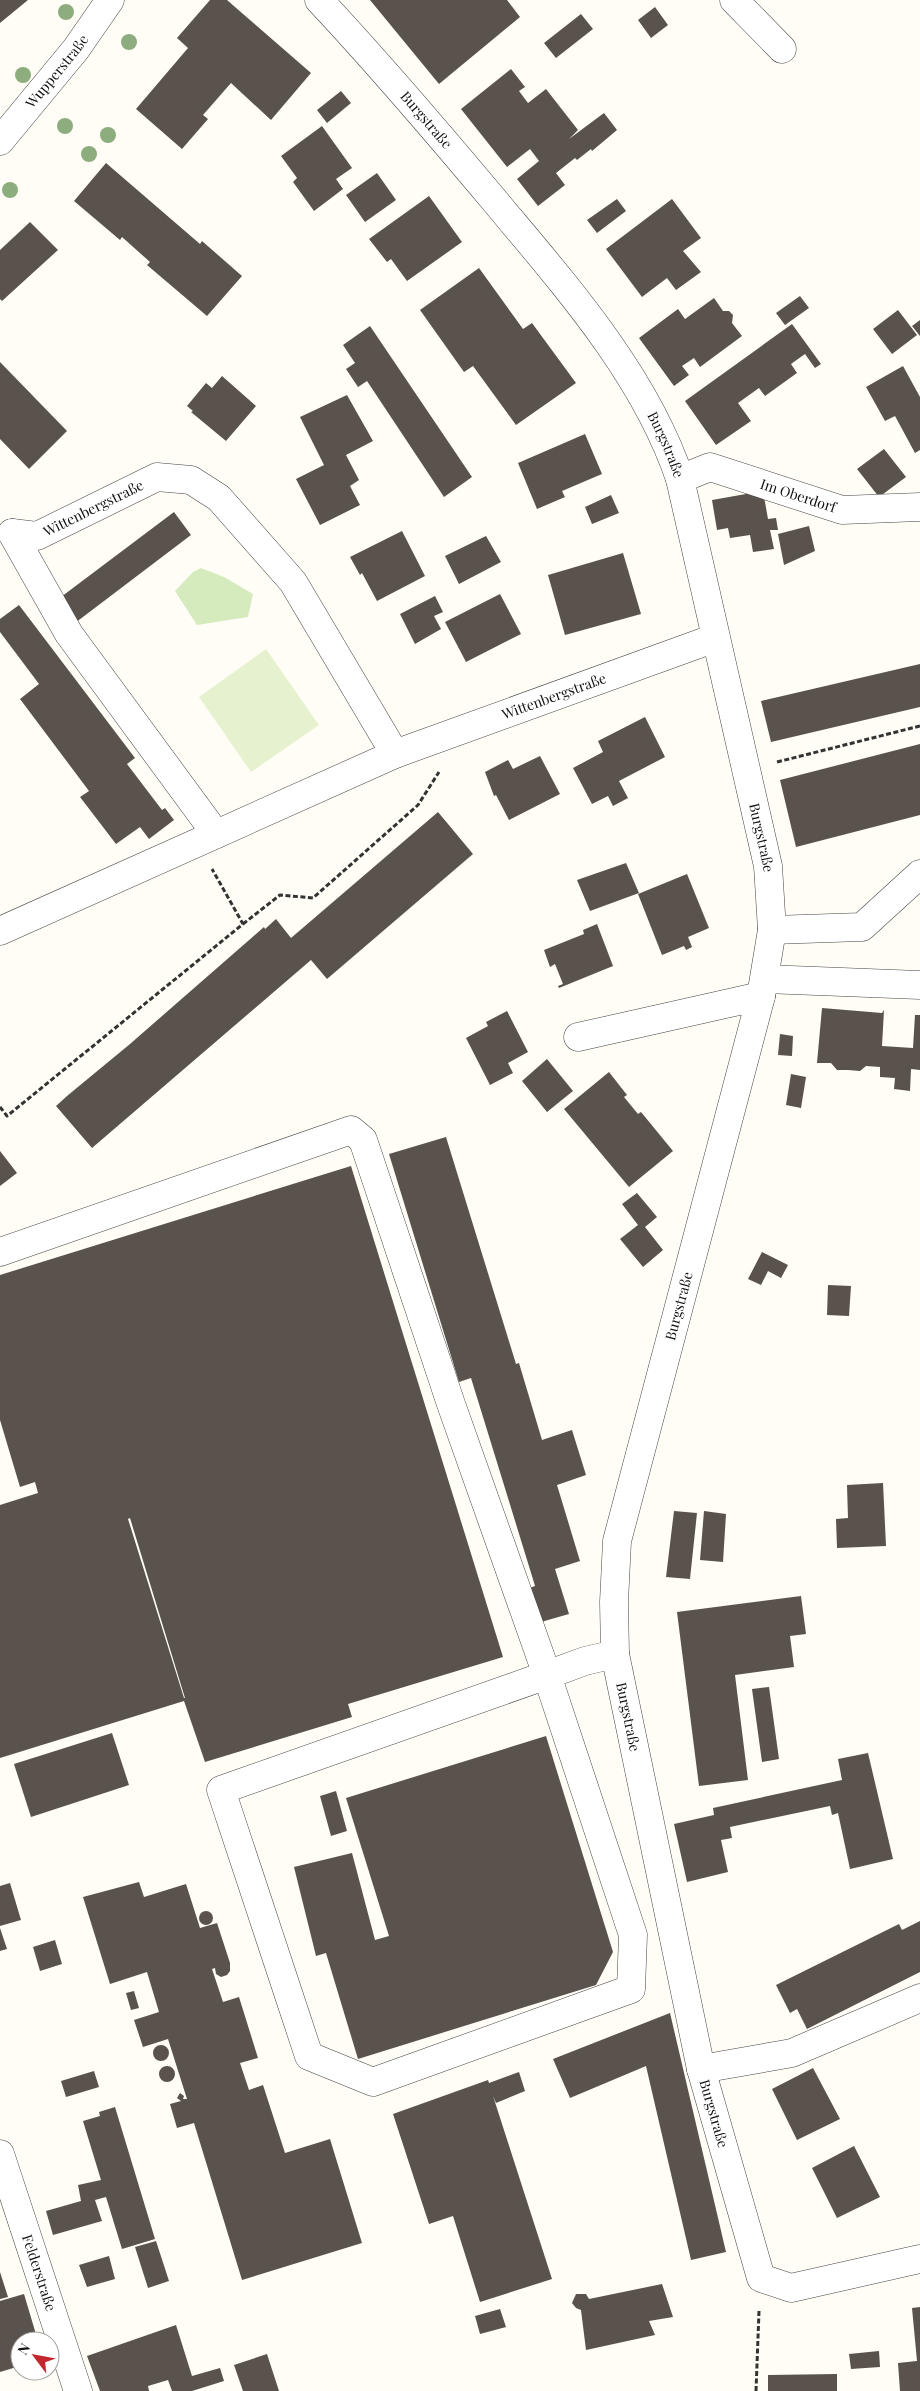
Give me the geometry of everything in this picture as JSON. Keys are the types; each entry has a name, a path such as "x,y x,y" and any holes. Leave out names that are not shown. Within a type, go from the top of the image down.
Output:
{"street":[{"name":"Wupperstraße","path":"0,141 76,49 110,0"},
{"name":"Burgstraße","path":"319,0 405,94 558,278 628,371 660,426 680,479 768,866 772,930 763,988 617,1541 614,1602 616,1654 701,2069 761,2278"},
{"path":"734,0 782,49"},
{"name":"Im Oberdorf","path":"680,479 710,467 842,510 920,507"},
{"name":"Wittenbergstraße","path":"207,838 69,634 12,533 37,536 156,477 191,480 219,498 293,582 395,754"},
{"name":"Wittenbergstraße","path":"0,931 395,754 715,638"},
{"path":"772,930 862,927 920,874"},
{"path":"578,1036 763,988 920,985"},
{"path":"0,1252 351,1130 363,1140 451,1404 547,1675 633,1936 631,1989 373,2082 310,2056 221,1790 547,1675 616,1654"},
{"path":"701,2069 792,2053 920,1998"},
{"name":"Felderstraße","path":"0,2154 78,2391"},
{"path":"761,2278 791,2288 920,2259"}],"path":[{"path":"747,769 920,726"},
{"path":"0,1107 7,1116 280,895 313,898 418,805 466,729"},
{"path":"207,838 242,924"},
{"path":"756,2391 761,2278"}],"green space":[{"path":"201,568 224,577 253,594 248,617 197,625 175,591 193,572"},
{"path":"266,649 319,725 251,772 199,697"}],"building":[{"path":"0,0 28,0 0,23"},
{"path":"210,0 227,0 311,73 271,120 231,83 203,115 208,119 182,149 136,109 188,48 177,38"},
{"path":"370,0 507,0 520,17 439,84"},
{"path":"655,7 668,25 651,38 638,20"},
{"path":"581,14 593,29 556,58 544,43"},
{"path":"511,69 525,87 519,91 528,103 546,89 578,130 569,139 604,113 617,130 592,151 591,149 577,160 575,158 556,173 565,185 538,206 517,179 539,161 530,149 507,167 461,109"},
{"path":"341,91 351,103 327,123 317,110"},
{"path":"322,126 352,168 336,179 343,189 314,211 293,182 297,178 281,156"},
{"path":"106,163 200,244 202,241 242,276 207,316 147,265 150,262 122,237 120,240 74,201"},
{"path":"377,173 396,200 365,222 346,195"},
{"path":"429,196 462,242 407,281 391,259 387,262 369,239"},
{"path":"617,199 626,211 597,233 587,220"},
{"path":"672,199 701,238 683,251 701,272 676,290 667,278 642,297 606,249"},
{"path":"30,222 58,250 2,301 0,299 0,250"},
{"path":"479,268 523,329 532,323 576,383 516,425 473,366 464,372 420,310"},
{"path":"800,296 809,308 785,325 776,313"},
{"path":"714,298 723,311 729,311 733,315 732,323 742,336 700,367 694,358 682,366 689,375 674,386 639,338 678,309 685,319"},
{"path":"898,310 917,335 892,354 873,329"},
{"path":"920,320 920,336 912,326"},
{"path":"792,324 821,364 815,368 805,354 791,364 797,373 765,396 759,388 738,403 751,421 716,445 685,401"},
{"path":"370,326 472,477 444,497 367,381 358,387 346,369 355,363 343,345"},
{"path":"0,362 67,431 29,469 0,439"},
{"path":"903,366 920,397 920,450 915,453 895,416 885,421 866,387"},
{"path":"222,376 256,406 226,441 191,412 193,411 187,406 206,383 212,388"},
{"path":"347,395 373,441 346,455 359,480 350,486 360,505 320,525 296,479 324,465 300,417"},
{"path":"585,434 602,474 562,491 565,497 537,509 518,463"},
{"path":"884,449 906,477 879,497 857,469"},
{"path":"763,491 768,519 776,518 778,530 770,530 774,549 753,552 750,535 730,538 728,528 717,530 712,500"},
{"path":"611,495 619,513 592,524 585,507"},
{"path":"174,512 191,535 75,623 57,600"},
{"path":"809,526 815,551 784,565 778,534"},
{"path":"402,531 425,576 377,601 362,573 360,575 350,557"},
{"path":"486,536 501,562 459,584 445,556"},
{"path":"623,553 641,614 565,635 548,575"},
{"path":"500,594 521,634 466,662 445,622"},
{"path":"435,596 443,612 434,616 441,629 415,644 400,614"},
{"path":"19,605 135,758 127,764 162,810 165,808 174,820 149,839 140,827 116,844 80,797 89,791 20,699 39,684 0,632 0,619"},
{"path":"920,664 920,707 771,742 761,701"},
{"path":"645,717 665,757 619,781 628,798 613,806 608,796 592,804 573,768 603,752 598,741"},
{"path":"920,744 920,815 796,847 780,780"},
{"path":"540,756 560,794 509,820 496,795 494,796 485,772 508,760 513,769"},
{"path":"438,812 473,854 327,979 311,960 92,1148 56,1106 264,927 265,929 276,919 291,938"},
{"path":"626,863 639,893 590,911 577,880"},
{"path":"687,874 709,928 688,937 692,947 686,950 684,946 662,955 638,894"},
{"path":"597,924 613,966 559,988 558,986 563,984 555,964 550,967 544,950 584,934 583,930"},
{"path":"822,1008 882,1013 884,1010 882,1046 913,1048 915,1015 920,1015 920,1070 911,1069 910,1091 894,1089 895,1078 880,1077 880,1067 866,1066 860,1071 837,1070 831,1063 817,1063"},
{"path":"507,1011 528,1052 508,1063 513,1073 490,1085 466,1038 488,1026 486,1022"},
{"path":"780,1034 793,1036 792,1056 778,1055"},
{"path":"547,1059 573,1091 547,1112 522,1081"},
{"path":"609,1072 627,1095 624,1097 638,1114 641,1112 673,1151 629,1187 564,1109"},
{"path":"791,1074 806,1077 801,1108 786,1105"},
{"path":"446,1137 516,1364 519,1363 542,1440 572,1430 586,1475 557,1485 580,1561 555,1569 569,1614 534,1624 523,1590 535,1586 471,1378 459,1382 389,1154"},
{"path":"0,1151 17,1173 0,1186"},
{"path":"351,1166 503,1657 348,1704 352,1717 205,1762 184,1701 0,1758 0,1505 38,1493 35,1482 20,1487 0,1420 0,1275","holes":["130,1518 185,1698 128,1519"]},
{"path":"637,1193 657,1217 645,1227 663,1250 643,1267 620,1239 638,1225 622,1204"},
{"path":"762,1252 788,1265 781,1278 768,1271 761,1285 748,1279"},
{"path":"828,1285 851,1286 849,1316 827,1315"},
{"path":"883,1483 886,1546 837,1548 836,1519 848,1518 847,1485"},
{"path":"674,1511 697,1513 690,1579 666,1577"},
{"path":"704,1511 726,1514 723,1562 700,1560"},
{"path":"801,1596 806,1634 790,1636 794,1667 735,1675 748,1780 699,1786 677,1612"},
{"path":"769,1687 779,1759 762,1762 752,1689"},
{"path":"112,1733 129,1785 31,1817 14,1764"},
{"path":"546,1736 613,1952 596,1985 358,2059 326,1953 316,1956 294,1867 352,1853 375,1940 389,1936 346,1798"},
{"path":"868,1753 893,1859 850,1869 838,1813 832,1815 830,1806 730,1827 732,1838 721,1840 728,1872 687,1882 674,1824 714,1815 713,1808 842,1780 838,1759"},
{"path":"336,1791 347,1831 331,1836 320,1796"},
{"path":"139,1882 144,1897 186,1884 200,1928 217,1923 230,1963 230,1971 227,1975 221,1977 216,1974 215,1968 212,1969 223,2002 239,1997 258,2058 240,2063 249,2090 263,2085 285,2153 330,2139 362,2243 242,2280 194,2123 177,2128 170,2104 181,2101 177,2098 180,2093 184,2096 183,2099 187,2099 168,2039 143,2047 134,2020 159,2012 147,1972 110,1984 83,1897"},
{"path":"10,1883 21,1920 0,1926 0,1886"},
{"path":"206,1911 211,1913 213,1918 211,1923 206,1925 201,1923 199,1918 201,1913"},
{"path":"920,1921 920,1972 807,2029 797,2009 790,2013 776,1985 899,1924 902,1930"},
{"path":"0,1928 7,1949 0,1951"},
{"path":"55,1940 62,1964 40,1971 33,1947"},
{"path":"134,1991 139,2008 131,2010 126,1993"},
{"path":"670,2013 726,2252 691,2260 646,2066 570,2098 553,2059"},
{"path":"161,2045 169,2053 161,2061 153,2053"},
{"path":"167,2066 175,2074 167,2082 159,2074"},
{"path":"813,2068 840,2119 797,2140 772,2089"},
{"path":"94,2071 99,2087 66,2097 61,2081"},
{"path":"519,2072 525,2091 496,2103 493,2096 552,2279 480,2302 453,2216 429,2224 393,2114 488,2080 489,2083"},
{"path":"115,2107 155,2239 122,2249 106,2197 95,2200 102,2221 53,2235 46,2211 81,2201 78,2185 101,2180 83,2121 100,2116 99,2112"},
{"path":"854,2146 880,2197 837,2218 812,2168"},
{"path":"156,2241 169,2281 148,2288 135,2247"},
{"path":"109,2256 115,2279 87,2287 79,2265"},
{"path":"0,2272 8,2297 0,2299"},
{"path":"662,2284 673,2317 649,2321 655,2335 586,2350 581,2310 572,2303 576,2294 586,2294 589,2299"},
{"path":"24,2294 35,2331 10,2331 10,2369 0,2372 0,2301"},
{"path":"920,2307 920,2391 900,2391 898,2363 917,2361 912,2308"},
{"path":"500,2309 506,2327 480,2334 475,2316"},
{"path":"176,2325 192,2376 220,2368 224,2381 192,2391 172,2391 168,2380 148,2386 149,2391 100,2391 87,2356"},
{"path":"879,2351 880,2367 851,2369 849,2354"},
{"path":"267,2354 279,2391 243,2391 234,2365"},
{"path":"837,2374 837,2391 768,2391 768,2375"}]}
